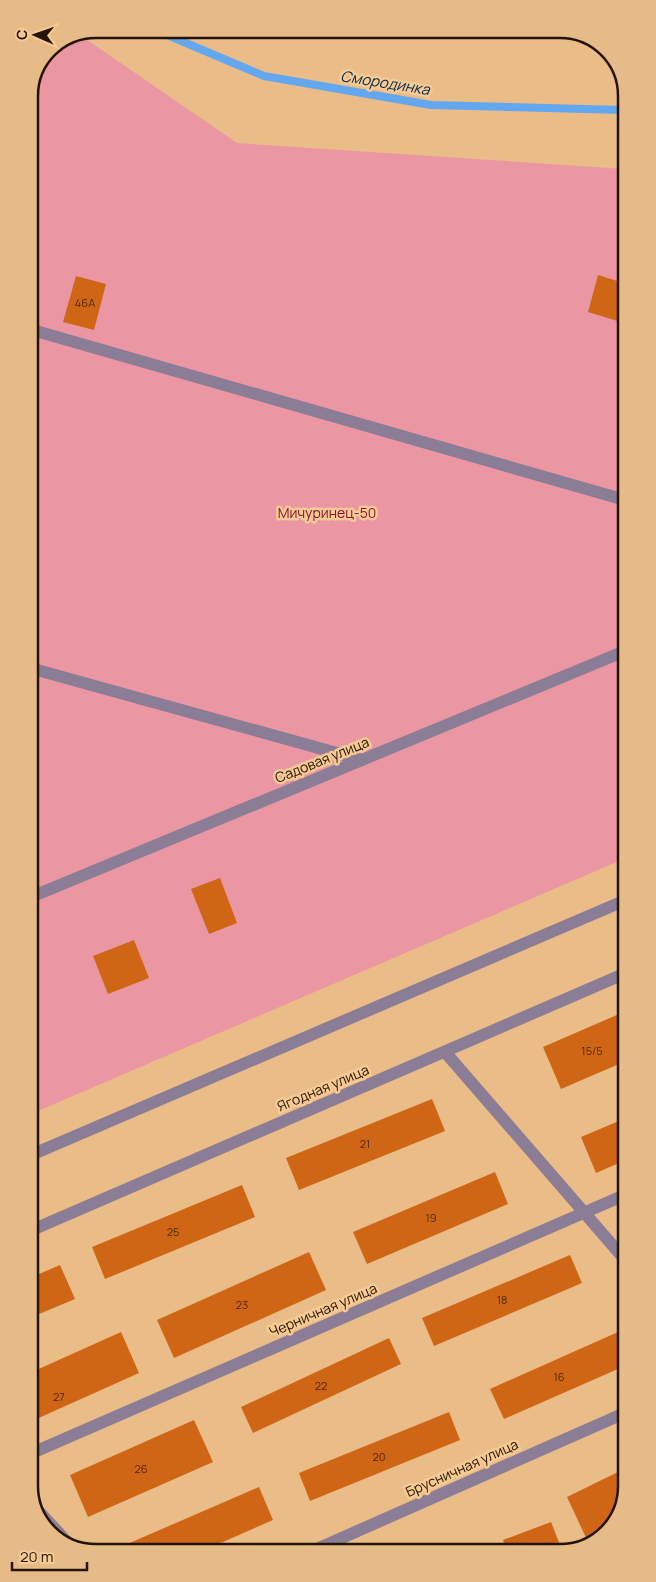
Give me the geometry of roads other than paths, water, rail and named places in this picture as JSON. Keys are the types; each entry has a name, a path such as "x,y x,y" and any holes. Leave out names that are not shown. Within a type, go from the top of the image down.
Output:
{"street":[{"path":"38,332 618,498"},
{"name":"Садовая улица","path":"37,894 618,654"},
{"path":"38,670 362,760"},
{"path":"37,1152 618,903"},
{"name":"Ягодная улица","path":"37,1228 618,976"},
{"path":"445,1052 618,1252"},
{"name":"Черничная улица","path":"37,1451 618,1198"},
{"name":"Брусничная улица","path":"328,1544 618,1416"}],"waterway":[{"name":"Смородинка","path":"172,37 264,76 431,105 618,110"}],"park label":[{"name":"Мичуринец-50","path":"327,513"}]}
